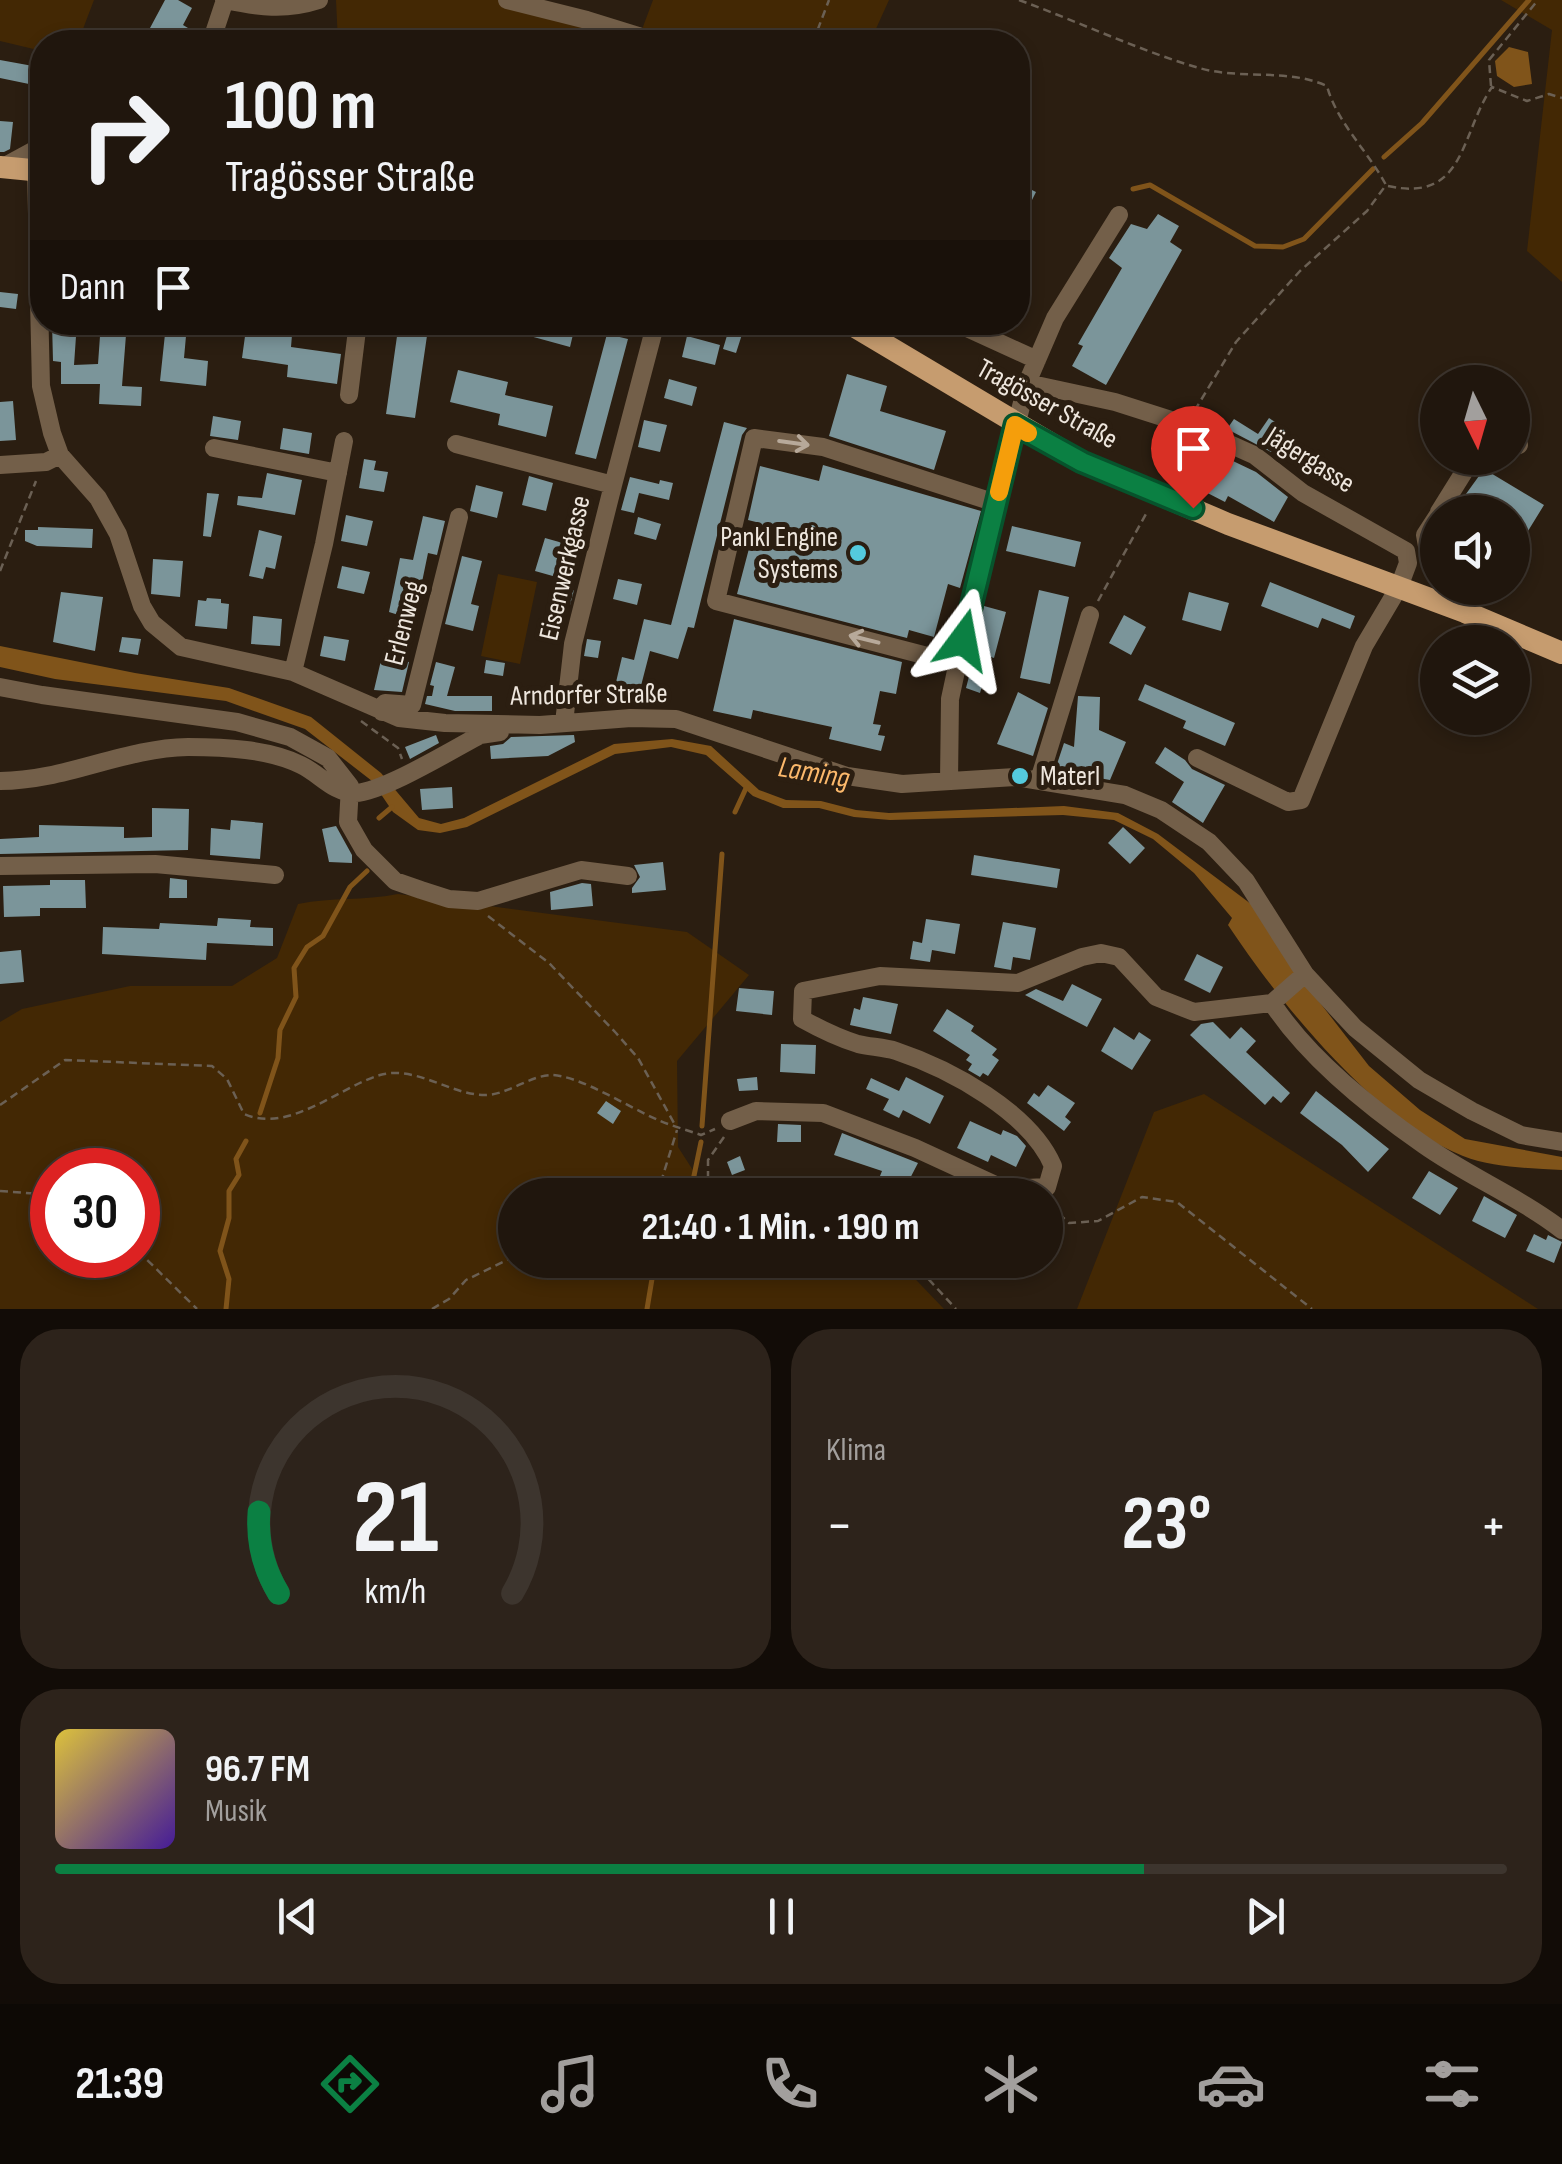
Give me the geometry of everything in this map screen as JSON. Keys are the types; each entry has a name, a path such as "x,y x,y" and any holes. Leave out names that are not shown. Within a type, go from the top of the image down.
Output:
{"main road":[{"path":"1,168 30,170"},
{"name":"Tragösser Straße","path":"868,335 1082,462 1228,524 1562,652"}],"street":[{"path":"215,30 224,0 270,9 319,0"},
{"path":"507,0 620,30"},
{"path":"1,168 30,152"},
{"path":"949,781 950,698 1027,383 1055,318 1119,215"},
{"name":"Arndorfer Straße","path":"41,335 42,386 53,459 98,498 118,534 142,606 162,634 181,647 292,672 382,712 445,723 540,725 676,719 848,776 902,784 1015,776 1125,795 1161,810 1209,842 1246,881 1305,974 1354,1028 1418,1080 1520,1135 1562,1142"},
{"path":"349,395 356,335"},
{"name":"Eisenwerkgasse","path":"564,723 573,644 652,335"},
{"path":"982,335 1037,360"},
{"name":"Jägergasse","path":"1027,383 1115,402 1187,424 1254,455 1304,494 1406,550 1408,563 1399,587"},
{"path":"958,664 716,601 754,438 823,447 996,503"},
{"path":"292,672 344,440"},
{"name":"Eisenwerkgasse","path":"456,444 612,485"},
{"path":"214,448 338,473"},
{"path":"0,465 53,459"},
{"name":"Erlenweg","path":"382,712 385,704 412,706 459,517"},
{"path":"1197,758 1288,802 1302,800 1364,646 1399,587"},
{"path":"1465,612 1467,605"},
{"path":"1039,780 1090,616"},
{"path":"0,686 42,696 238,722 290,736 328,758 359,793"},
{"path":"0,781 62,774 145,750 189,747 258,752 301,765 338,790 359,793 480,736 540,725"},
{"path":"359,793 348,822 364,850 396,881 449,899 478,901 581,870 628,876"},
{"path":"0,866 156,864 274,875"},
{"path":"730,1122 756,1110 823,1113 915,1148 1004,1189 1047,1188 1054,1166 1045,1147 1022,1124 975,1087 894,1050 856,1043 802,1019 803,991 880,976 1018,983 1101,953 1119,957 1156,997 1194,1012 1272,1003 1305,974"},
{"path":"1272,1003 1289,1028 1386,1116 1426,1146 1487,1180 1562,1230"}],"path":[{"path":"818,30 829,0"},
{"path":"1019,0 1201,68 1255,76 1306,76 1328,86 1333,107 1372,159 1386,186"},
{"path":"1386,186 1415,190 1439,183 1460,155 1492,87 1489,60 1538,0"},
{"path":"1492,87 1527,101 1549,94 1562,98"},
{"path":"1187,424 1236,342 1300,272 1367,211 1386,186"},
{"path":"0,571 53,459"},
{"path":"1090,616 1158,493"},
{"path":"360,719 398,748 408,772"},
{"path":"478,901 481,910 549,963 616,1033 638,1058 664,1109 678,1127"},
{"path":"0,1105 66,1060 212,1066 228,1078 244,1114 257,1120 332,1099 380,1075 403,1072 486,1095 553,1075 614,1096 656,1119 701,1135 730,1122"},
{"path":"708,1178 708,1160 722,1142 730,1122"},
{"path":"662,1178 678,1127"},
{"path":"0,1191 30,1193"},
{"path":"1063,1217 1069,1222 1098,1221 1142,1197 1177,1202 1312,1309"},
{"path":"432,1309 449,1299 466,1280 498,1264"},
{"path":"160,1272 198,1309"},
{"path":"928,1278 956,1309"}],"shaded area":[{"path":"0,0 94,0 83,30 30,30 30,48 0,41"},
{"path":"336,0 530,0 634,30 337,30"},
{"path":"653,0 889,0 875,30 642,30"},
{"path":"1501,0 1562,0 1562,282 1527,251 1552,30"},
{"path":"1509,47 1528,52 1532,84 1514,87 1497,76 1495,61"},
{"path":"498,574 537,582 520,664 481,656"},
{"path":"0,646 229,688 311,717 381,773 419,818 441,824 464,818 614,744 672,739 711,746 759,790 786,800 821,801 889,813 1064,806 1118,813 1158,834 1251,904 1307,986 1369,1066 1420,1110 1465,1139 1562,1157 1562,1170 1475,1160 1430,1139 1396,1116 1363,1088 1302,1023 1228,925 1232,918 1194,873 1153,839 1114,820 1063,815 890,820 854,817 819,808 783,808 753,796 706,755 671,747 615,754 467,827 440,833 418,830 393,812 372,781 305,729 226,701 55,679 0,667"},
{"path":"398,894 687,932 749,975 677,1061 678,1147 698,1178 498,1178 498,1278 914,1278 944,1309 0,1309 0,1022 22,1009 130,986 232,986 277,958 298,904"},
{"path":"1204,1094 1538,1309 1077,1309 1154,1112"}],"building":[{"path":"165,0 178,0 192,8 183,25 187,30 150,28"},
{"path":"0,60 30,65 29,84 0,78"},
{"path":"0,121 13,122 10,149 4,152 0,152"},
{"path":"1158,214 1179,226 1170,242 1182,250 1106,385 1072,366 1083,346 1078,344 1122,268 1109,258 1131,224 1147,229"},
{"path":"0,292 18,294 16,309 0,307"},
{"path":"52,335 76,335 74,365 98,364 100,335 126,335 122,386 142,387 141,406 99,404 100,384 61,384 61,362 53,361"},
{"path":"165,335 186,336 184,358 208,361 206,386 160,381"},
{"path":"245,335 292,335 291,347 341,354 337,384 287,377 288,365 242,358"},
{"path":"397,335 427,335 415,418 386,414"},
{"path":"526,335 573,335 570,347"},
{"path":"607,335 628,339 596,459 575,454"},
{"path":"727,335 742,335 736,353 723,349"},
{"path":"687,336 720,345 715,365 682,357"},
{"path":"458,370 508,382 505,395 553,406 546,437 498,425 500,414 450,402"},
{"path":"847,374 887,386 880,411 946,431 934,470 829,436"},
{"path":"669,379 697,387 692,406 664,398"},
{"path":"13,401 16,440 0,441 0,402"},
{"path":"213,416 241,421 238,440 210,436"},
{"path":"1269,418 1286,429 1271,452 1227,429 1234,419 1258,434"},
{"path":"644,420 667,425 660,452 638,447"},
{"path":"724,422 747,428 742,435 694,628 688,627 678,659 650,651 636,705 612,699 622,657 634,660 644,619 671,625"},
{"path":"283,428 312,433 309,454 280,449"},
{"path":"1191,441 1256,472 1288,497 1274,522 1228,496 1225,502 1190,484 1198,465 1183,458"},
{"path":"364,459 376,461 374,470 388,472 384,492 359,488"},
{"name":"Pankl Engine Systems","path":"823,465 981,511 960,588 948,584 934,637 909,630 907,638 737,594 756,522 748,520 760,466 819,481"},
{"path":"267,473 302,480 295,515 237,505 238,496 262,498"},
{"path":"1480,475 1494,475 1527,495 1465,495"},
{"path":"529,476 553,483 546,511 522,505"},
{"path":"630,477 673,483 669,500 639,493 634,513 621,510"},
{"path":"476,485 503,492 497,518 470,511"},
{"path":"207,493 219,494 211,537 203,536"},
{"path":"1530,497 1544,505 1530,528"},
{"path":"346,515 373,521 367,546 341,541"},
{"path":"423,516 445,521 437,555 428,553 422,582 430,583 426,598 414,596 408,618 389,612 400,558 413,560"},
{"path":"638,517 661,524 656,540 634,534"},
{"path":"1012,526 1081,542 1075,567 1006,551"},
{"path":"93,529 92,548 37,546 25,541 25,530"},
{"path":"259,530 282,536 275,569 266,567 263,579 249,576"},
{"path":"545,538 577,547 567,580 535,571"},
{"path":"462,556 482,561 471,604 479,606 473,631 445,624"},
{"path":"153,559 183,561 180,597 151,594"},
{"path":"342,566 370,572 364,594 337,588"},
{"path":"618,579 642,584 637,605 613,599"},
{"path":"1270,582 1355,616 1350,629 1322,618 1318,628 1261,606"},
{"path":"557,588 574,590 570,605 555,602"},
{"path":"1039,590 1069,597 1050,684 1020,678"},
{"path":"61,592 103,597 95,651 53,642"},
{"path":"1189,592 1229,603 1221,631 1182,620"},
{"path":"207,598 229,604 227,629 195,626 198,600"},
{"path":"984,606 1006,612 987,670 972,667"},
{"path":"1124,615 1146,627 1131,655 1109,643"},
{"path":"253,616 282,619 280,646 251,644"},
{"name":"Pankl Engine Systems","path":"734,619 902,662 896,694 880,691 873,724 881,725 878,735 885,736 881,751 829,739 832,727 753,710 751,719 713,711"},
{"path":"324,636 349,640 345,661 320,656"},
{"path":"122,637 141,639 138,655 119,652"},
{"path":"587,639 601,641 598,658 584,656"},
{"path":"382,656 409,662 402,692 374,690"},
{"path":"486,660 505,663 503,676 484,673"},
{"path":"436,662 455,667 447,696 492,696 492,711 455,711 425,704 427,696 432,696 434,686 430,685"},
{"path":"971,669 985,676 980,693 966,688"},
{"path":"1145,684 1235,723 1225,746 1183,728 1186,721 1138,700"},
{"path":"1018,692 1048,708 1033,756 997,744"},
{"path":"1078,696 1100,697 1099,730 1126,742 1110,780 1055,770 1064,743 1074,747"},
{"path":"436,735 439,743 410,759 405,747"},
{"path":"574,735 575,742 548,756 491,759 490,746 503,744 511,737"},
{"path":"1165,747 1192,769 1225,785 1203,823 1172,802 1184,782 1155,763"},
{"path":"452,787 453,808 422,810 420,789"},
{"path":"152,808 189,809 188,850 0,854 0,839 39,837 39,825 124,827 124,838 152,837"},
{"path":"231,820 263,823 260,859 210,855 211,828 230,830"},
{"path":"336,826 352,855 352,863 329,862 322,829"},
{"path":"1123,827 1145,848 1130,864 1108,843"},
{"path":"974,855 1060,869 1057,888 971,875"},
{"path":"663,862 666,890 632,893 640,877 634,865"},
{"path":"170,878 187,880 187,898 169,898"},
{"path":"50,880 85,880 86,908 40,908 40,916 4,917 3,886 50,885"},
{"path":"591,884 593,906 551,910 550,892"},
{"path":"218,918 251,920 250,927 273,928 273,946 207,943 206,960 102,954 103,927 159,929 160,923 217,926"},
{"path":"926,919 960,924 955,954 932,950 930,962 910,959 913,941 922,943"},
{"path":"1003,922 1036,928 1030,960 1013,957 1011,970 994,967"},
{"path":"21,950 24,982 0,984 0,952"},
{"path":"1197,954 1223,967 1210,993 1184,980"},
{"path":"1072,984 1102,999 1087,1027 1025,995 1036,989 1063,1001"},
{"path":"739,988 774,991 772,1015 736,1011"},
{"path":"863,997 898,1004 891,1034 850,1025 854,1008 860,1010"},
{"path":"947,1009 974,1026 971,1031 997,1049 992,1055 999,1060 988,1076 983,1073 980,1077 968,1070 972,1064 966,1060 970,1055 933,1031"},
{"path":"1213,1022 1230,1039 1241,1027 1256,1041 1246,1052 1290,1093 1281,1103 1273,1096 1265,1105 1190,1035 1201,1024"},
{"path":"1114,1027 1134,1040 1139,1032 1151,1040 1132,1070 1101,1051"},
{"path":"781,1044 816,1045 815,1074 780,1072"},
{"path":"757,1077 758,1090 739,1091 737,1079"},
{"path":"906,1077 944,1096 930,1124 903,1110 899,1118 883,1110 889,1099 866,1089 871,1078 899,1091"},
{"path":"1048,1085 1075,1103 1065,1117 1071,1122 1064,1131 1027,1103 1034,1093 1039,1097"},
{"path":"1316,1091 1389,1149 1368,1172 1342,1145 1300,1113"},
{"path":"606,1101 621,1111 613,1124 597,1113"},
{"path":"970,1121 1001,1135 1003,1130 1017,1136 1026,1146 1016,1167 991,1155 988,1162 957,1148"},
{"path":"778,1124 801,1125 801,1142 777,1142"},
{"path":"842,1133 918,1163 910,1178 884,1178 880,1176 882,1171 834,1155"},
{"path":"740,1156 745,1170 732,1175 727,1162"},
{"path":"1429,1171 1458,1188 1440,1215 1412,1198"},
{"path":"1484,1196 1517,1215 1505,1238 1472,1221"},
{"path":"1534,1234 1562,1242 1554,1263 1526,1251"}],"waterway":[{"path":"1384,157 1422,123 1529,0"},
{"path":"1133,189 1150,185 1255,246 1283,247 1304,239 1373,169"},
{"path":"735,812 747,786"},
{"path":"379,818 392,807"},
{"path":"702,1126 722,854"},
{"path":"260,1113 278,1058 280,1030 296,997 294,968 307,947 323,936 350,887 367,871"},
{"path":"226,1309 229,1279 220,1251 229,1218 229,1191 239,1175 236,1159 246,1141"},
{"path":"694,1178 701,1142"},
{"path":"647,1309 652,1278"}],"slow traffic":[{"path":"999,492 1015,425 1028,433"}],"place":[{"name":"Pankl Engine Systems","path":"858,553"},
{"name":"Materl","path":"1020,776"}],"route":[{"path":"963,640 1015,425 1082,462 1193,508"}],"water label":[{"name":"Laming","path":"814,773"}]}
